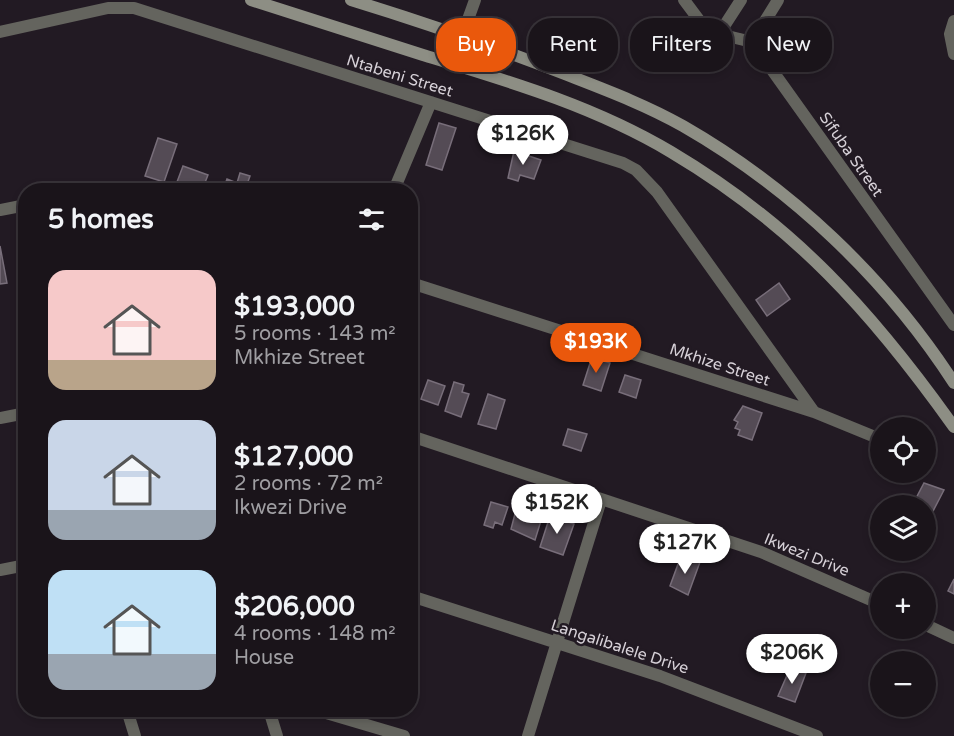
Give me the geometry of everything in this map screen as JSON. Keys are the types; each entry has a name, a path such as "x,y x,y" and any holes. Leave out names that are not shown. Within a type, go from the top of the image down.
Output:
{"main road":[{"path":"251,0 436,59"},
{"path":"351,0 436,28"},
{"path":"516,57 645,107 701,137 771,185 842,245 881,287 941,362 954,383"},
{"path":"477,72 541,92 632,131 670,151 739,198 790,237 858,303 892,343 954,427"}],"street":[{"path":"468,18 475,0"},
{"path":"684,0 698,18"},
{"path":"729,18 741,0"},
{"path":"767,18 778,0"},
{"name":"Ntabeni Street","path":"0,32 108,8 134,8 603,155 636,170 657,192 814,412"},
{"path":"954,21 950,34 954,54"},
{"name":"Sifuba Street","path":"773,72 954,326"},
{"path":"397,183 431,102"},
{"path":"0,210 18,206"},
{"name":"Mkhize Street","path":"418,285 814,412 870,435"},
{"path":"0,418 18,415"},
{"name":"Ikwezi Drive","path":"418,438 761,552 870,600"},
{"path":"528,736 601,500"},
{"path":"0,570 18,567"},
{"name":"Langalibalele Drive","path":"418,598 692,687 817,736"},
{"path":"936,630 954,638"},
{"path":"130,717 135,736"},
{"path":"271,717 277,736"},
{"path":"340,717 404,736"}],"building":[{"path":"439,123 456,128 442,170 426,165"},
{"path":"158,138 177,144 164,182 145,176"},
{"path":"514,151 541,160 534,179 520,175 518,181 508,178"},
{"path":"183,166 208,175 205,183 177,182"},
{"path":"240,173 250,176 248,183 237,183"},
{"path":"227,179 237,183 226,183"},
{"path":"0,246 7,283 0,284"},
{"path":"779,283 790,299 767,316 756,300"},
{"path":"592,357 610,363 601,391 583,385"},
{"path":"625,375 641,380 636,398 619,392"},
{"path":"428,380 445,386 438,405 421,399"},
{"path":"454,382 464,385 462,392 469,394 461,417 445,411"},
{"path":"488,394 505,400 496,429 478,424"},
{"path":"743,406 762,413 752,440 738,435 740,430 735,428 738,422 734,420"},
{"path":"568,429 587,434 581,451 563,445"},
{"path":"924,483 944,490 936,505 936,495 918,495"},
{"path":"491,502 508,507 502,525 495,522 493,528 484,525"},
{"path":"527,506 544,511 535,540 511,529 516,510 525,512"},
{"path":"550,516 574,524 563,555 540,547"},
{"path":"681,556 700,562 688,595 670,586"},
{"path":"954,579 954,594 948,591"},
{"path":"792,668 806,673 795,702 778,696"}]}
